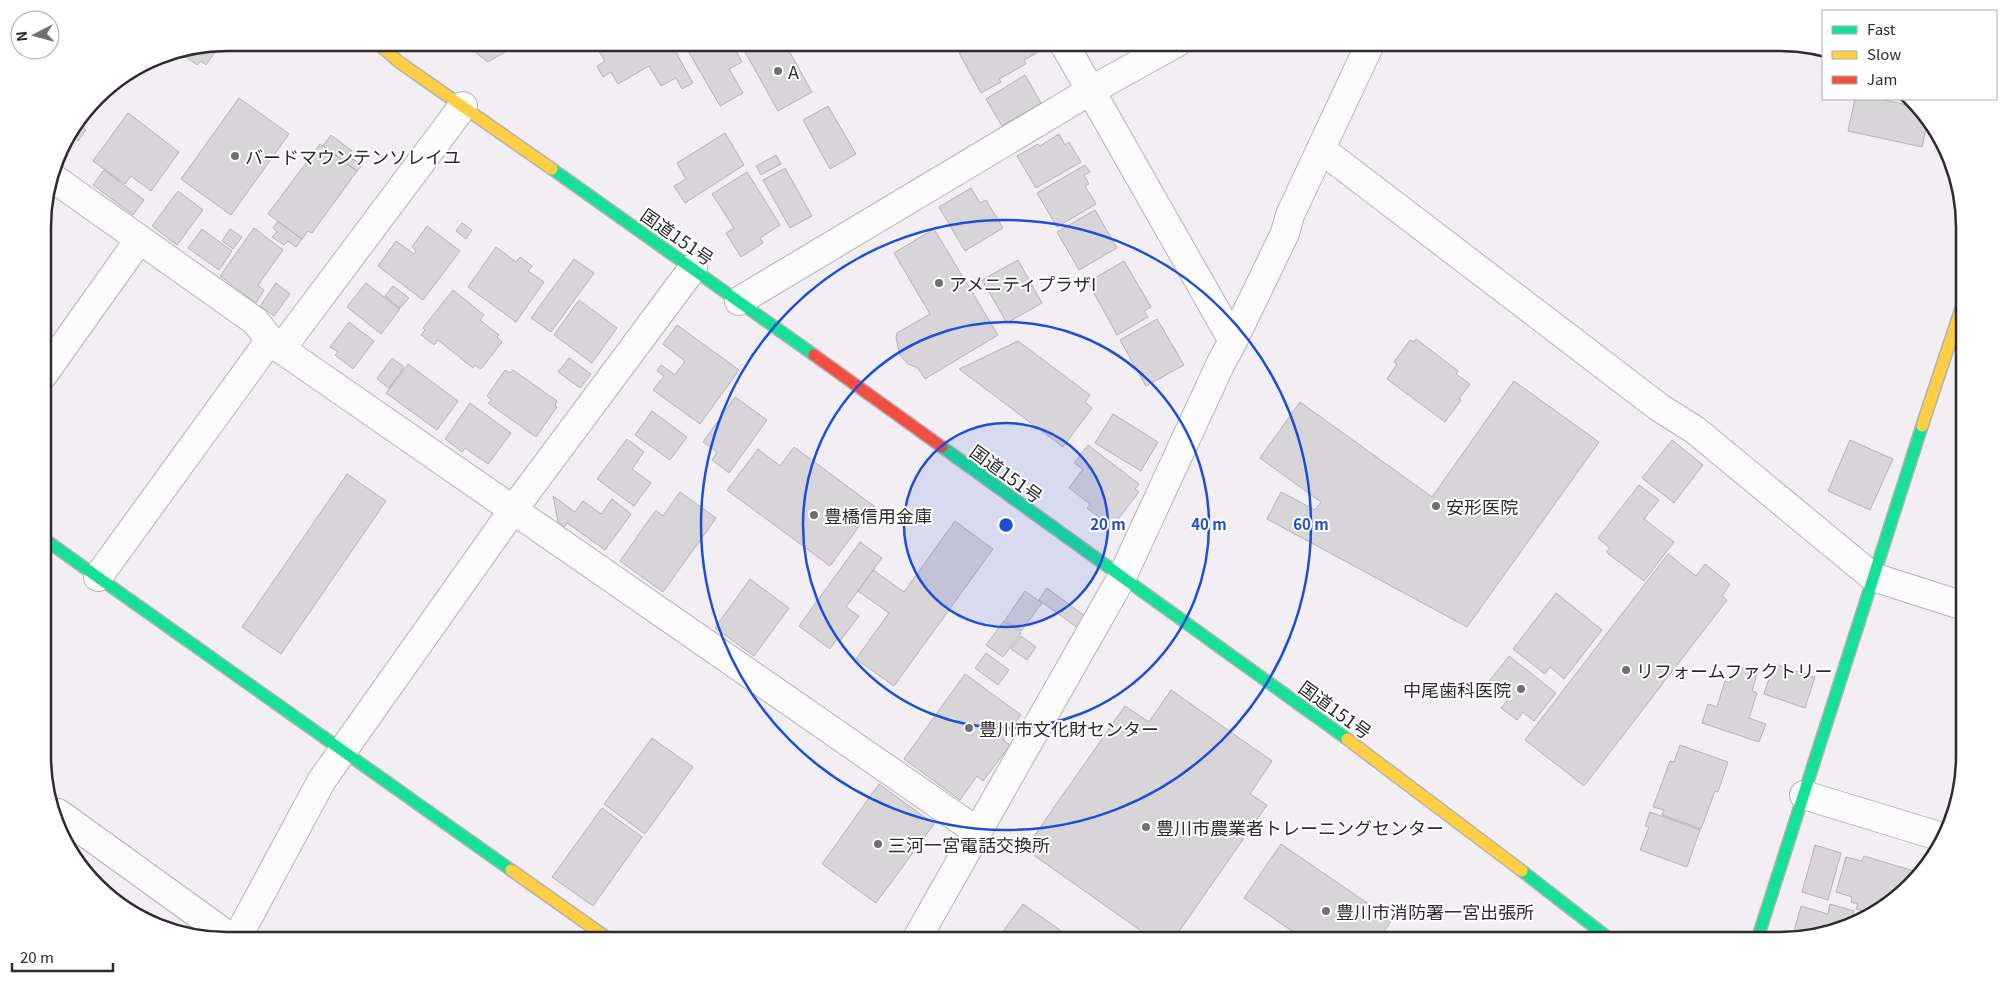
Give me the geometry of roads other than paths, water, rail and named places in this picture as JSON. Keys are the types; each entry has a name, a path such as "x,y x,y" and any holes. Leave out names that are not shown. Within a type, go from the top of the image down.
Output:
{"main road":[{"name":"国道151号","path":"387,52 399,62 693,268 1390,770 1599,931"},
{"path":"1760,931 1956,324"},
{"path":"51,544 598,932"}],"street":[{"path":"1068,51 1233,341"},
{"path":"739,301 1090,91 1161,51"},
{"path":"921,932 1122,577 1367,51"},
{"path":"98,577 275,345 463,106"},
{"path":"1322,150 1660,408 1696,430 1873,577 1956,603"},
{"path":"57,181 254,321 275,345 978,832"},
{"path":"52,363 139,240"},
{"path":"239,932 322,780 513,510 693,268"},
{"path":"1804,795 1937,836"},
{"path":"63,816 223,932"}],"place":[{"name":"A","path":"778,71"},
{"name":"バードマウンテンソレイユ","path":"235,156"},
{"name":"アメニティプラザI","path":"939,283"},
{"name":"安形医院","path":"1436,506"},
{"name":"豊橋信用金庫","path":"814,515"},
{"name":"リフォームファクトリー","path":"1626,670"},
{"name":"中尾歯科医院","path":"1521,689"},
{"name":"豊川市文化財センター","path":"969,728"},
{"name":"豊川市農業者トレーニングセンター","path":"1146,827"},
{"name":"三河一宮電話交換所","path":"878,844"},
{"name":"豊川市消防署一宮出張所","path":"1326,911"}]}
